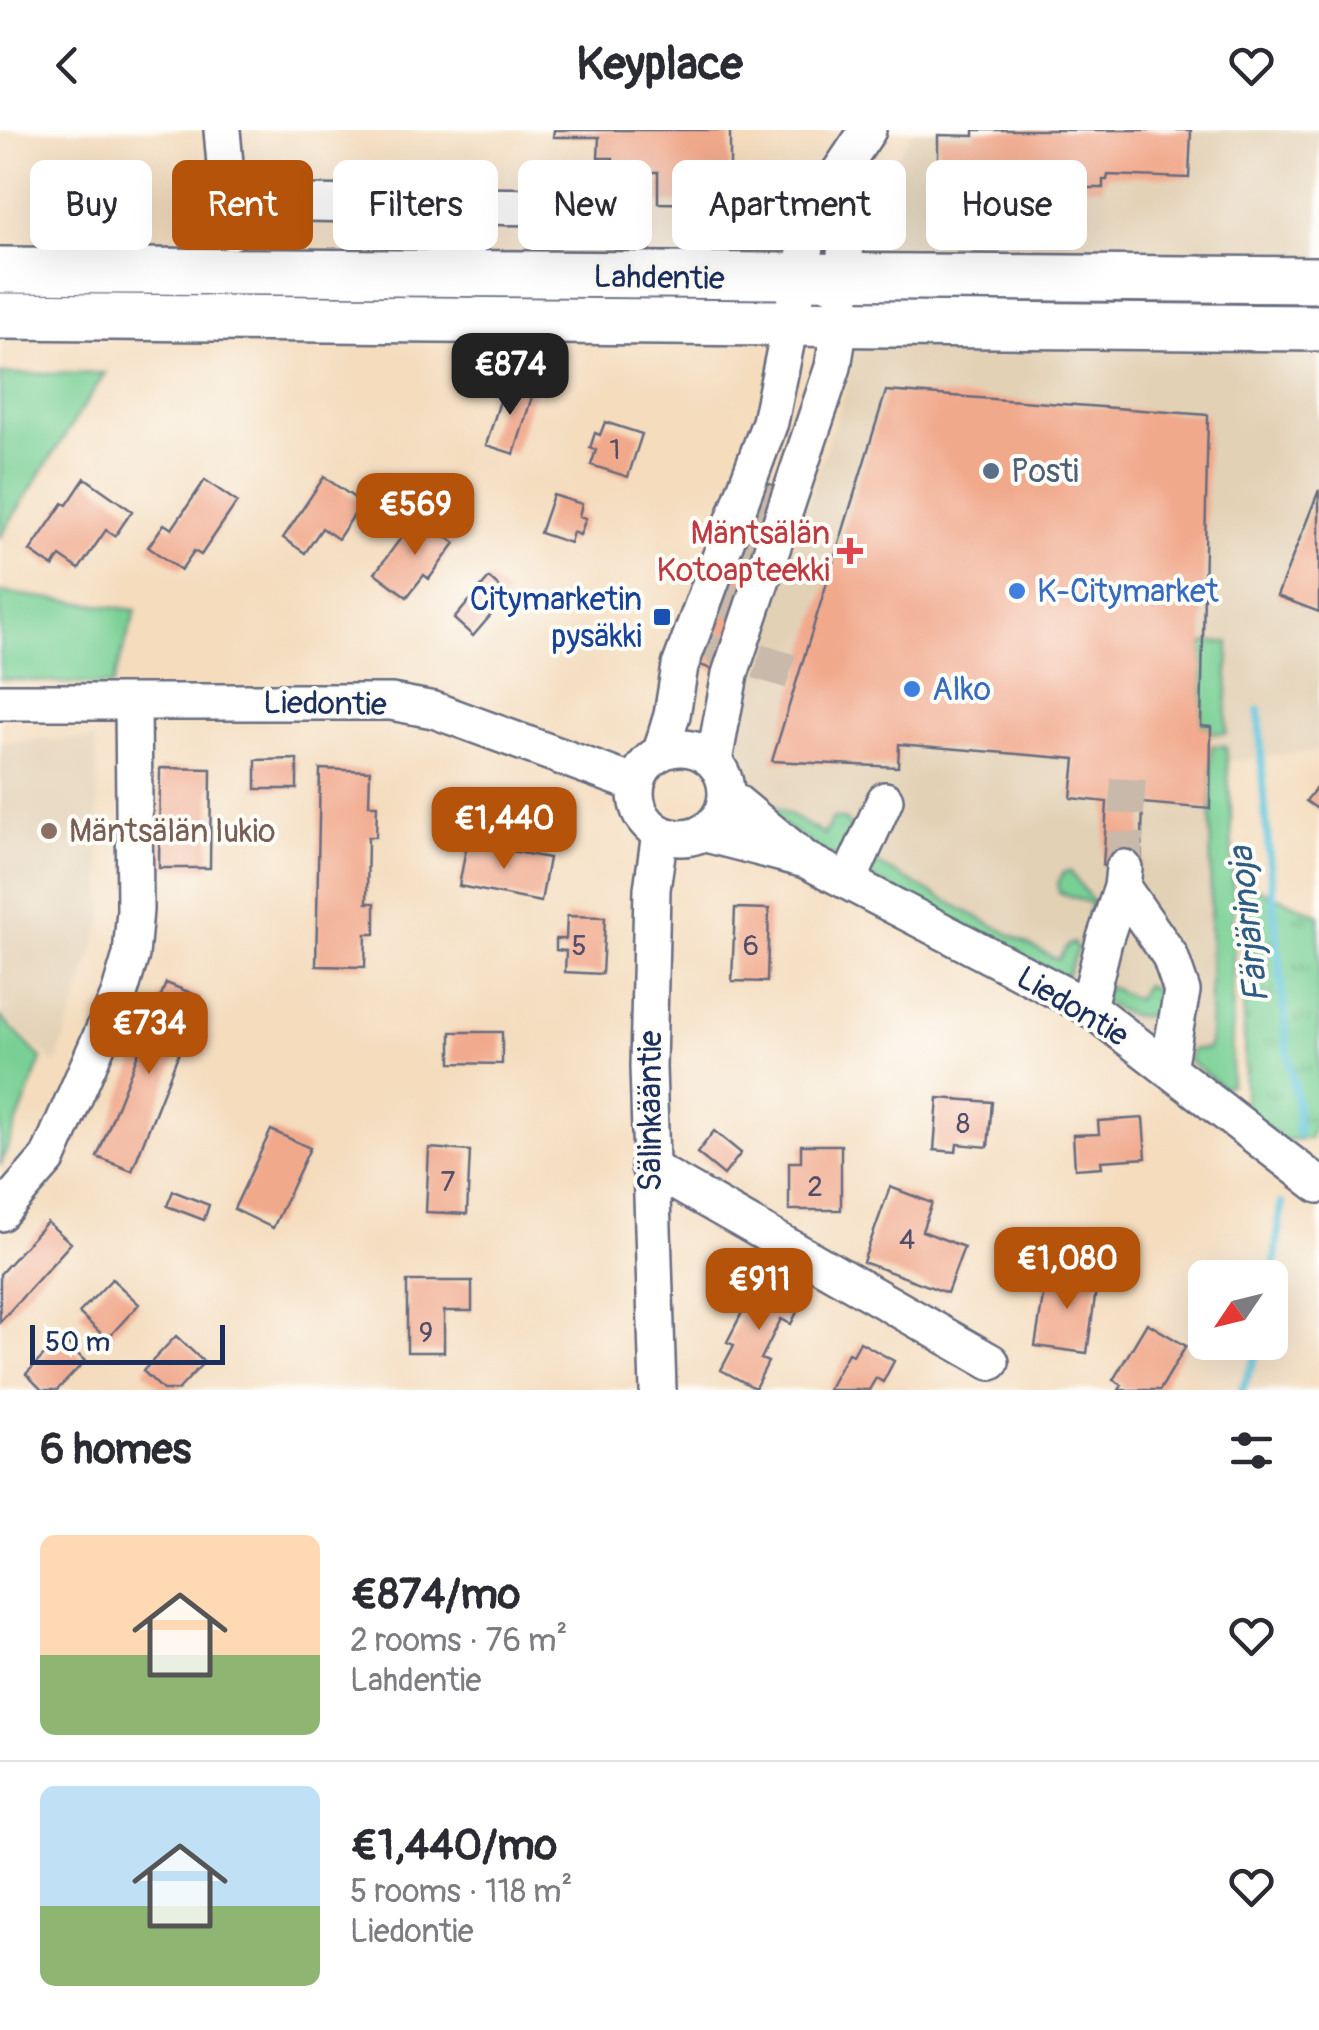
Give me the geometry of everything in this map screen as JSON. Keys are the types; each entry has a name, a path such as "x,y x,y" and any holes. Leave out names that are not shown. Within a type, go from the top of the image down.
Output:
{"main road":[{"name":"Lahdentie","path":"0,270 1319,280"},
{"name":"Lahdentie","path":"0,316 1319,328"}],"street":[{"path":"222,130 225,160"},
{"path":"848,160 868,130"},
{"path":"313,203 518,207"},
{"path":"805,250 770,422 680,666 661,752 641,771 636,784 638,807 650,826 674,838 702,833 720,816 730,674 833,367 845,250"},
{"path":"770,422 770,484"},
{"name":"Liedontie","path":"0,702 391,702 434,710 636,784"},
{"path":"0,1213 48,1158 131,956 135,910 133,704"},
{"path":"661,752 689,748 720,778"},
{"name":"Liedontie","path":"720,778 806,860"},
{"path":"848,882 884,800"},
{"name":"Sälinkääntie","path":"658,1390 649,1167 652,889 660,833"},
{"name":"Liedontie","path":"702,833 806,860 1088,1007 1319,1186"},
{"path":"1088,1007 1124,877 1170,956 1182,991 1168,1068"},
{"path":"649,1167 991,1362"}],"shaded area":[{"path":"914,130 1319,130 1319,750 1227,761 1229,1107 813,859 732,782 721,758 847,386 874,250 906,250 906,160 893,160"},
{"name":"Mäntsälän lukio","path":"95,739 103,920 56,1064 0,1013 0,742"}],"green space":[{"path":"105,373 0,537 0,374"},
{"path":"0,592 136,610 112,686 0,679"},
{"path":"1229,642 1226,733 1211,733 1211,727 1201,726 1203,643"},
{"path":"1211,746 1226,746 1231,811 1234,931 1231,1084 1223,1087 1188,1060 1193,1049 1208,1049 1210,1041"},
{"path":"769,804 824,834 833,819 844,819 852,827 842,855 831,857 765,813"},
{"path":"874,862 1058,960 1073,943 1078,949 1065,978 868,876"},
{"path":"1070,871 1096,906 1091,918 1087,914 1092,904 1059,892 1057,884 1064,872"},
{"path":"1242,881 1319,915 1319,1116 1309,1139 1284,1140 1249,1113 1245,1104"},
{"path":"1145,985 1159,991 1163,1000 1160,1010 1152,1014 1131,1015 1102,1001 1107,986 1137,1000"},
{"path":"0,1016 42,1059 0,1166"}],"building":[{"path":"554,130 730,130 730,160 672,160 672,203 658,203 658,172 652,172 652,160 598,158 599,137 553,137"},
{"path":"974,130 1191,130 1189,178 1108,175 1103,188 1087,188 1087,160 938,160 938,135 974,136"},
{"path":"506,382 534,390 514,454 486,445"},
{"path":"886,391 1208,415 1201,726 1211,727 1210,809 1143,803 1141,868 1103,866 1107,802 1071,798 1075,759 899,744 898,767 772,761"},
{"path":"605,422 642,434 628,477 591,465 596,450 590,448 595,433 600,435"},
{"path":"324,477 362,503 338,539 322,528 305,553 283,538"},
{"path":"85,478 132,511 115,536 106,530 79,569 60,556 53,567 30,551"},
{"path":"205,480 237,502 201,555 194,551 181,570 148,547 164,524 172,529"},
{"path":"757,480 781,488 720,672 697,664"},
{"path":"1319,490 1319,612 1277,596"},
{"path":"553,495 582,504 579,516 586,518 580,535 573,532 570,543 540,533"},
{"path":"421,518 455,543 429,579 424,575 407,597 375,573"},
{"path":"489,578 508,595 473,636 454,619"},
{"path":"297,759 297,789 256,789 256,760"},
{"path":"160,768 211,769 210,868 159,868"},
{"path":"320,769 370,771 369,805 377,805 376,837 368,837 367,903 375,903 375,934 366,934 365,967 316,966"},
{"path":"1319,784 1319,810 1306,801"},
{"path":"467,843 549,858 541,902 459,886"},
{"path":"735,908 769,909 767,982 732,981"},
{"path":"567,916 605,917 602,974 565,972 566,951 556,950 556,939 566,939"},
{"path":"166,983 201,997 132,1171 97,1157"},
{"path":"451,1032 502,1032 502,1064 451,1063"},
{"path":"938,1098 992,1102 988,1147 957,1144 956,1152 934,1150"},
{"path":"1143,1118 1146,1158 1101,1161 1102,1167 1075,1169 1073,1135 1099,1134 1098,1121"},
{"path":"271,1130 310,1148 273,1228 234,1209"},
{"path":"714,1131 741,1153 724,1175 697,1153"},
{"path":"801,1145 841,1145 841,1210 789,1210 789,1162 801,1162"},
{"path":"429,1148 470,1151 467,1214 426,1212"},
{"path":"890,1187 932,1203 922,1231 964,1247 947,1293 863,1262"},
{"path":"173,1191 209,1205 204,1220 167,1206"},
{"path":"47,1222 71,1243 0,1322 0,1274"},
{"path":"1051,1239 1071,1242 1068,1260 1048,1256"},
{"path":"1047,1272 1098,1276 1087,1353 1035,1346"},
{"path":"112,1279 139,1304 107,1339 79,1313"},
{"path":"407,1281 472,1281 472,1311 444,1311 444,1352 407,1352"},
{"path":"772,1283 804,1298 791,1324 781,1319 761,1359 768,1362 755,1388 721,1370 734,1345 727,1342 751,1295 763,1301"},
{"path":"1147,1323 1186,1346 1160,1390 1119,1390 1122,1385 1113,1380"},
{"path":"176,1336 204,1362 178,1390 163,1390 143,1371"},
{"path":"61,1338 85,1361 57,1390 42,1390 26,1374"},
{"path":"860,1342 894,1361 883,1382 876,1378 869,1390 828,1390 848,1353 853,1355"}],"waterway":[{"name":"Färjärinoja","path":"1259,710 1298,1134"},
{"name":"Färjärinoja","path":"1275,1260 1281,1204"},
{"name":"Färjärinoja","path":"1242,1390 1254,1360"}],"tunnel":[{"path":"770,485 718,642 721,650 799,674"},
{"path":"1124,867 1129,764"}],"place":[{"name":"Posti","path":"991,471"},
{"name":"Mäntsälän Kotoapteekki","path":"850,551"},
{"name":"K-Citymarket","path":"1017,591"},
{"name":"Citymarketin pysäkki","path":"662,617"},
{"name":"Alko","path":"912,689"},
{"name":"Mäntsälän lukio","path":"49,831"}]}
